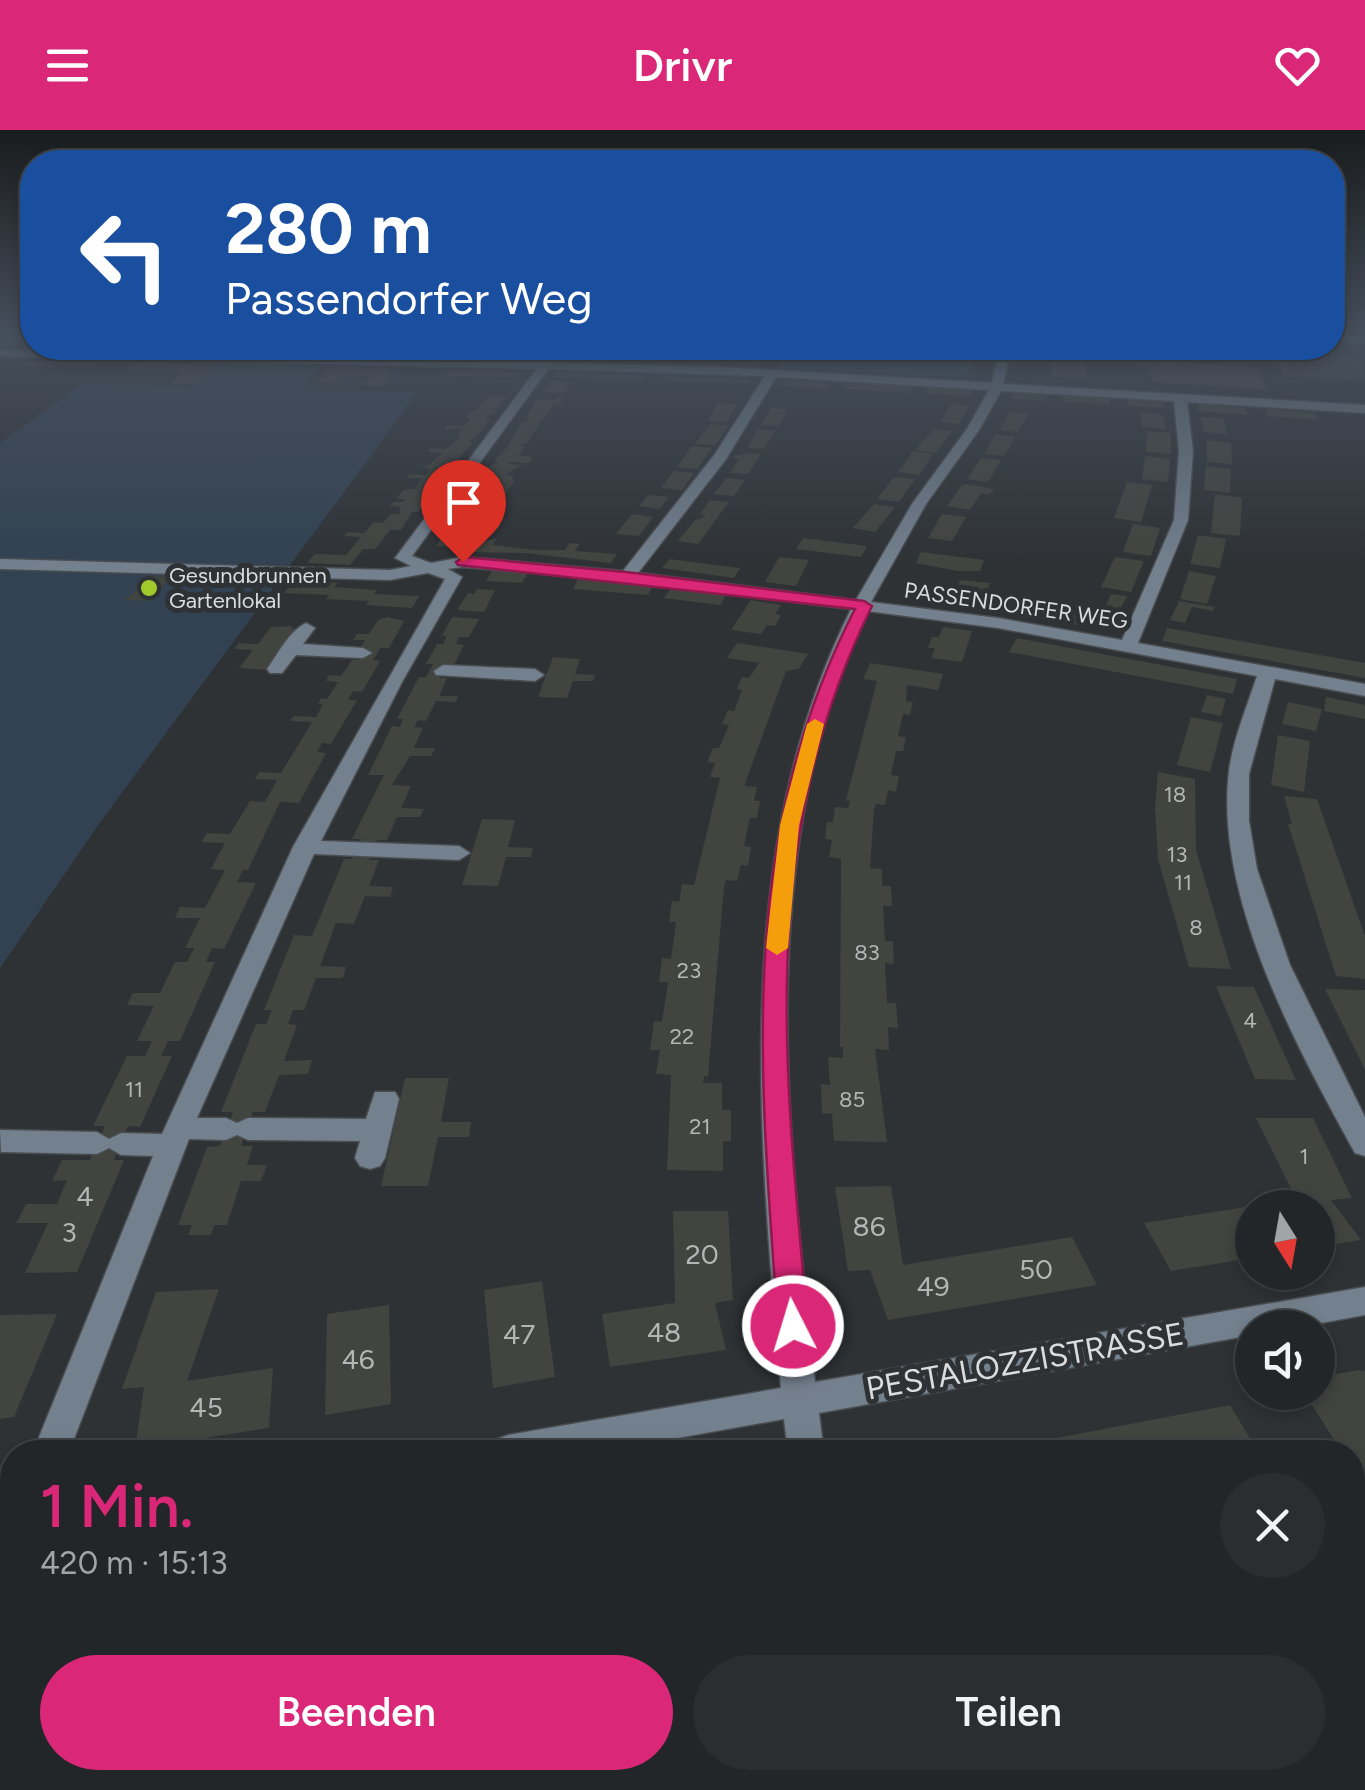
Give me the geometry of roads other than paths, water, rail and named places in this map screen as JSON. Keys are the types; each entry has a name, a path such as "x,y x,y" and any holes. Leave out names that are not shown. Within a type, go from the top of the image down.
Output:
{"street":[{"path":"56,1440 173,1136 250,958 398,660 454,577 403,558 512,410"},
{"path":"626,576 721,456 749,410"},
{"path":"805,1440 775,1100 772,998 780,888 797,788 831,671 921,502 968,440 984,410"},
{"path":"1130,644 1181,520 1186,451 1182,410"},
{"name":"PASSENDORFER WEG","path":"0,564 390,575 463,562 626,576 1130,644 1365,690"},
{"path":"276,669 306,628"},
{"path":"290,649 363,654"},
{"path":"398,660 437,670 536,674"},
{"path":"1268,671 1239,771 1244,866 1269,942 1365,1145"},
{"path":"304,847 459,851"},
{"path":"4,1134 109,1144 237,1128 374,1144 384,1099"},
{"name":"PESTALOZZISTRASSE","path":"577,1440 1365,1301"}],"place":[{"name":"Gesundbrunnen Gartenlokal","path":"149,588"}]}
